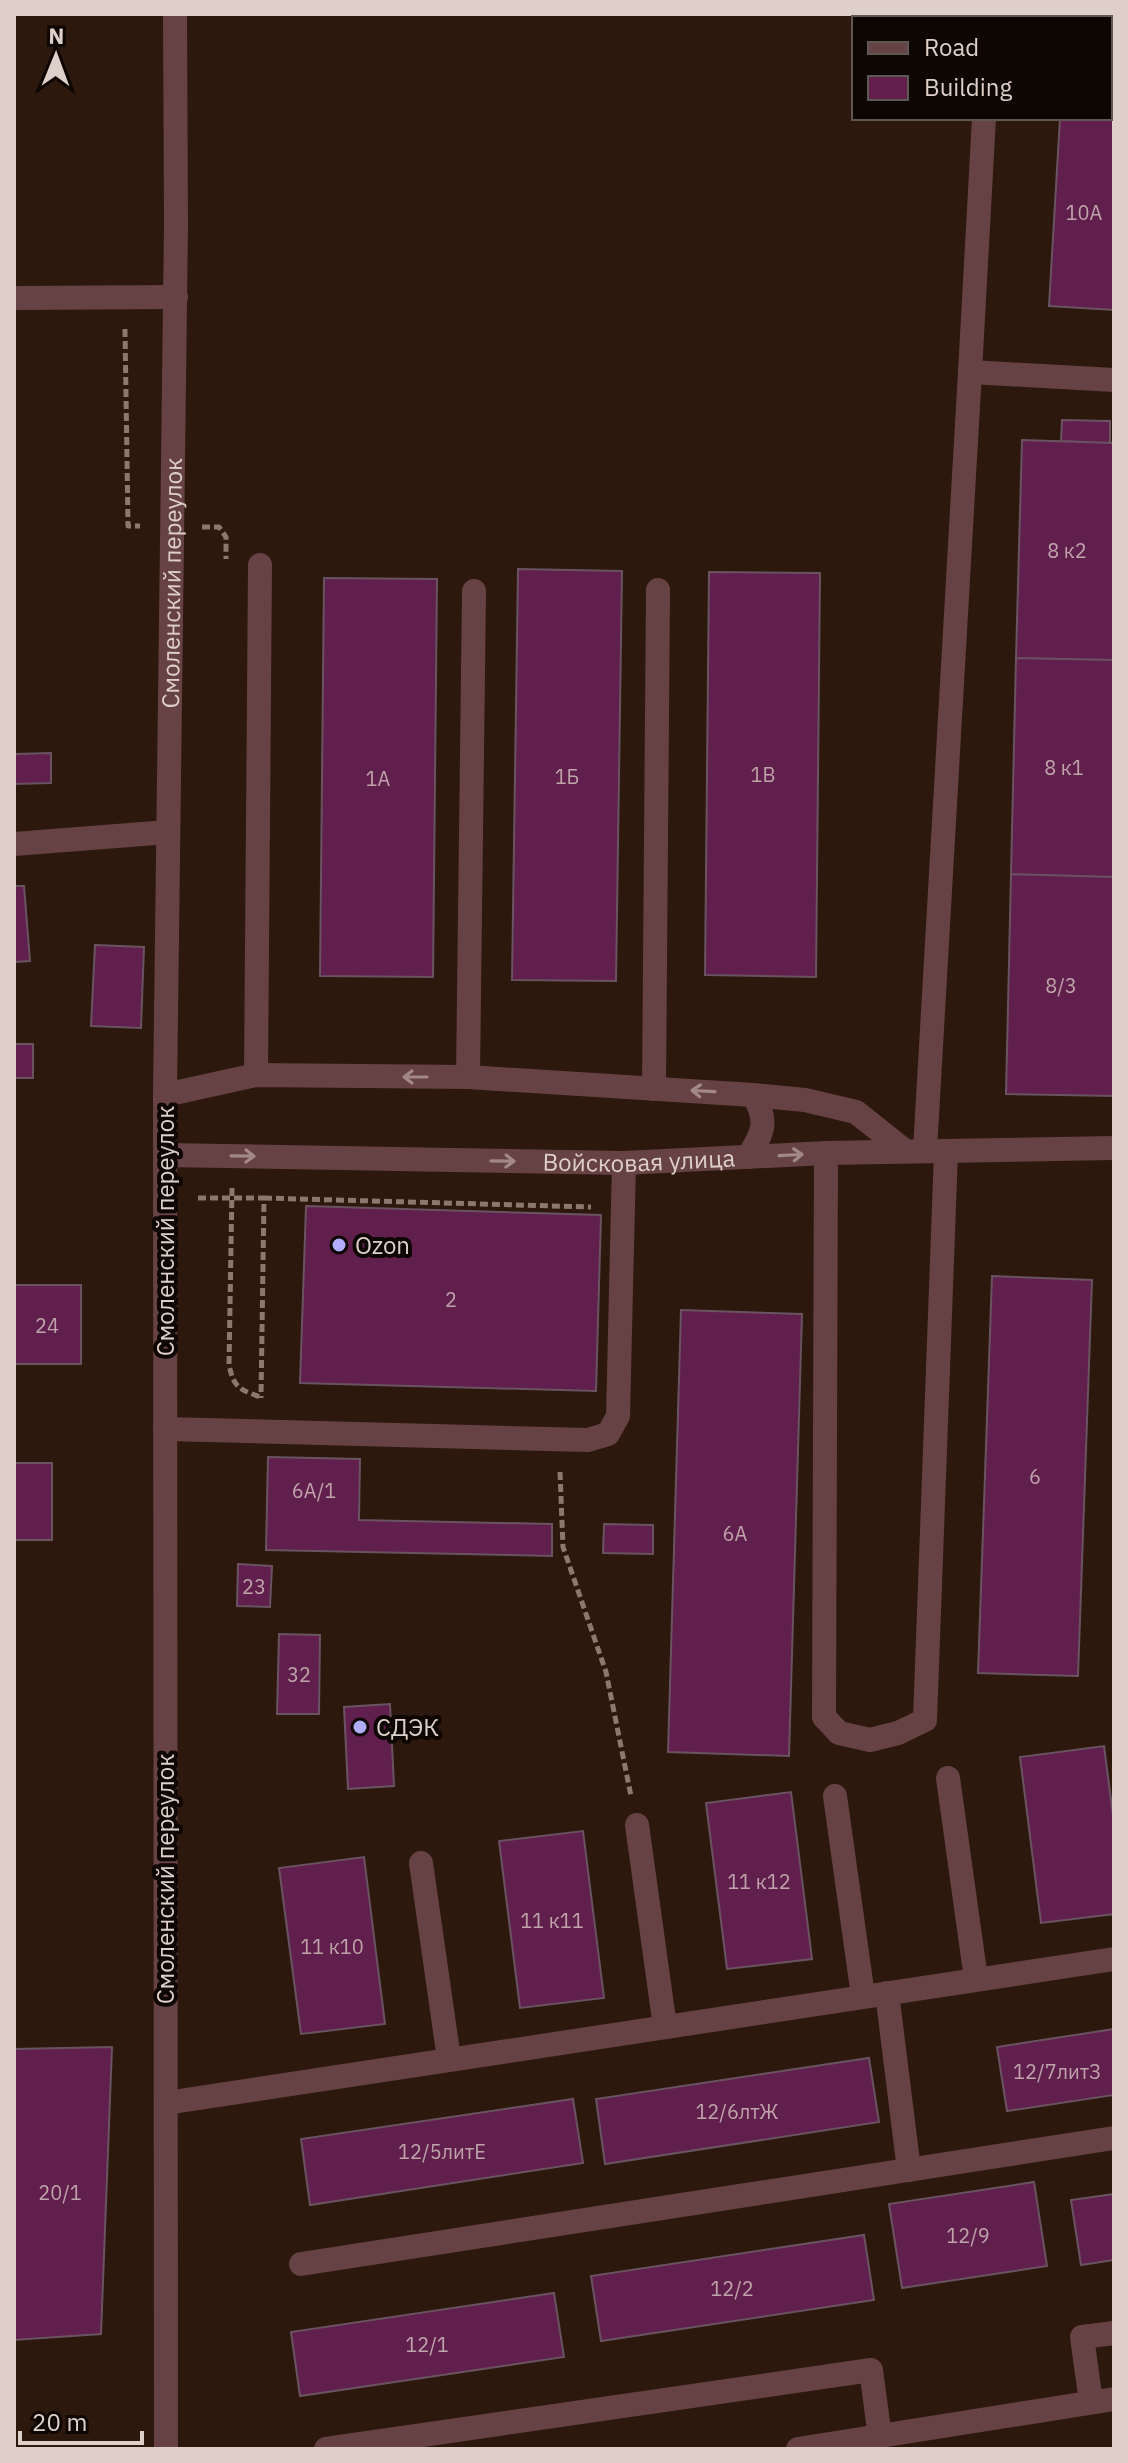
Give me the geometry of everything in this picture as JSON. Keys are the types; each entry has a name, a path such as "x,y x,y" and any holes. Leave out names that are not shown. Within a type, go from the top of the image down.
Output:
{"street":[{"name":"Смоленский переулок","path":"166,2449 165,1095 176,297 175,14"},
{"path":"826,1153 824,1717 839,1733 870,1740 898,1733 925,1720 925,1151 984,120"},
{"path":"14,298 176,297"},
{"path":"970,372 1114,380"},
{"path":"256,1075 260,565"},
{"path":"654,1089 658,590"},
{"path":"468,1077 474,591"},
{"path":"14,844 168,832"},
{"path":"165,1095 256,1075 468,1077 753,1095 805,1100 856,1112 925,1151"},
{"path":"748,1157 761,1136 763,1124 762,1109 753,1095"},
{"name":"Войсковая улица","path":"165,1155 624,1163 826,1153 1114,1148"},
{"path":"165,1429 588,1440 608,1434 618,1416 624,1163"},
{"path":"948,1778 976,1979"},
{"path":"835,1796 909,2170"},
{"path":"637,1825 665,2027"},
{"path":"421,1863 449,2059"},
{"path":"166,2103 1114,1959"},
{"path":"301,2264 1114,2138"},
{"path":"798,2449 1102,2401 1082,2337 1114,2333"},
{"path":"326,2449 871,2370 880,2437"}],"path":[{"path":"165,1198 623,1208"},
{"path":"261,1431 264,1198"},
{"path":"560,1439 563,1547 606,1672 637,1825"}],"building":[{"path":"1114,14 1114,310 1049,306 1060,120 1112,120 1112,16 1065,16"},
{"path":"1062,420 1110,421 1110,443 1061,441"},
{"path":"1022,440 1114,443 1114,660 1016,658"},
{"path":"518,569 622,571 616,981 512,980"},
{"path":"709,572 820,573 816,977 705,975"},
{"path":"324,578 437,579 433,977 320,976"},
{"path":"1016,658 1114,660 1114,877 1011,874"},
{"path":"51,753 51,783 14,784 14,754"},
{"path":"1011,874 1114,877 1114,1096 1006,1094"},
{"path":"14,886 24,886 30,961 14,962"},
{"path":"95,945 144,947 141,1028 91,1026"},
{"path":"14,1044 33,1044 33,1078 14,1078"},
{"path":"306,1206 601,1215 596,1391 300,1383"},
{"path":"992,1276 1092,1280 1078,1676 978,1673"},
{"path":"14,1285 81,1285 81,1364 14,1364"},
{"path":"681,1310 802,1314 789,1756 668,1752"},
{"path":"268,1457 360,1459 359,1520 552,1524 552,1556 266,1550"},
{"path":"14,1463 52,1463 52,1540 14,1540"},
{"path":"604,1524 653,1525 653,1554 603,1553"},
{"path":"238,1564 272,1566 270,1607 237,1606"},
{"path":"279,1634 320,1635 319,1714 277,1714"},
{"path":"390,1704 394,1786 348,1789 344,1707"},
{"path":"1104,1746 1114,1823 1114,1914 1041,1923 1020,1757"},
{"path":"791,1792 812,1959 727,1969 706,1803"},
{"path":"583,1831 604,1998 520,2008 499,1841"},
{"path":"364,1857 385,2024 301,2034 279,1868"},
{"path":"1114,2029 1114,2095 1007,2111 997,2047"},
{"path":"112,2047 101,2334 14,2340 14,2049"},
{"path":"869,2058 879,2122 605,2164 596,2099"},
{"path":"573,2099 583,2163 310,2205 301,2139"},
{"path":"1034,2182 1047,2266 902,2288 889,2204"},
{"path":"1114,2194 1114,2260 1081,2265 1071,2200"},
{"path":"864,2235 874,2300 601,2341 591,2276"},
{"path":"554,2293 564,2357 300,2396 291,2332"}],"place":[{"name":"Ozon","path":"339,1245"},
{"name":"СДЭК","path":"360,1727"}]}
